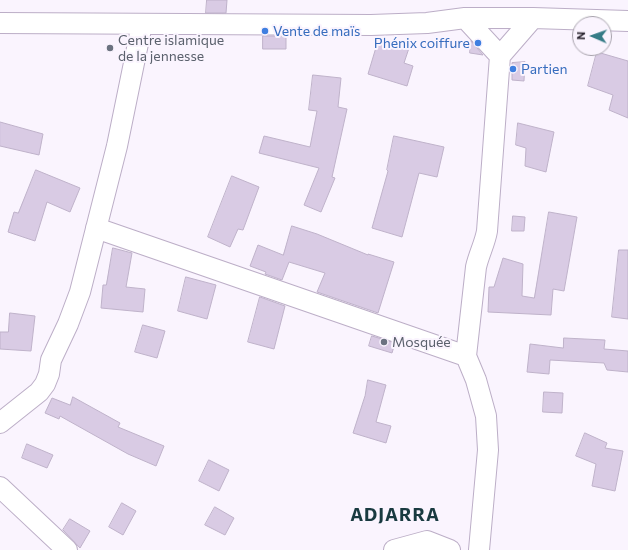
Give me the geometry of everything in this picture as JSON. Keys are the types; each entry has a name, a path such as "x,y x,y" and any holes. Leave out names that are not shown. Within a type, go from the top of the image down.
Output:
{"street":[{"path":"465,18 500,56"},
{"path":"0,23 404,25 465,18 533,18 628,21"},
{"path":"479,550 488,450 486,416 476,380 466,356 476,267 486,241 488,231 500,56 533,18"},
{"path":"0,423 38,392 45,384 49,374 51,360 68,324 80,292 118,146 142,24"},
{"path":"96,228 466,356"},
{"path":"0,487 67,550"},
{"path":"394,550 427,541 450,550"}],"building":[{"path":"207,0 227,0 226,13 206,13"},
{"path":"263,36 286,36 286,49 263,49"},
{"path":"471,41 483,55 470,53"},
{"path":"392,43 409,48 404,63 413,66 407,86 368,74 377,44 391,48"},
{"path":"596,56 611,56 628,61 628,118 609,110 613,95 588,86"},
{"path":"525,62 524,81 512,80 512,63"},
{"path":"313,75 341,78 338,107 347,109 332,177 335,178 321,212 304,205 319,168 259,153 264,136 310,147 317,111 309,110"},
{"path":"0,122 43,134 39,155 0,146"},
{"path":"518,123 554,132 546,172 525,166 526,148 516,145"},
{"path":"394,136 444,147 437,177 419,173 402,237 372,228 388,171"},
{"path":"36,170 80,188 70,212 47,202 35,241 8,232 14,212 18,213"},
{"path":"232,176 259,187 243,230 238,229 230,247 208,237"},
{"path":"549,212 577,217 564,291 553,289 551,315 488,312 489,287 494,287 503,258 523,264 522,296 534,298"},
{"path":"513,216 525,217 524,231 512,231"},
{"path":"292,226 317,234 368,255 394,262 378,313 317,292 325,273 289,262 282,280 265,274 266,272 250,266 258,245 283,255"},
{"path":"113,248 132,253 126,287 145,289 143,312 101,308 103,285 106,285"},
{"path":"619,250 628,250 628,319 612,317"},
{"path":"186,277 216,285 207,319 178,311"},
{"path":"260,297 285,306 274,349 248,342"},
{"path":"10,313 35,316 31,351 0,349 0,332 8,332"},
{"path":"143,325 165,331 157,358 135,352"},
{"path":"372,336 395,343 392,353 369,346"},
{"path":"564,338 605,340 604,349 628,351 628,372 607,370 604,363 550,360 549,374 527,372 530,344 563,348"},
{"path":"368,380 386,385 376,422 391,426 386,443 353,433 365,396"},
{"path":"544,392 563,393 562,413 543,412"},
{"path":"73,397 120,423 118,427 164,446 156,466 128,454 60,416 59,419 45,413 52,398 70,405"},
{"path":"585,433 607,443 605,448 623,451 615,491 592,486 596,464 576,456"},
{"path":"27,444 53,455 47,468 22,458"},
{"path":"209,460 229,470 219,491 199,481"},
{"path":"122,503 136,511 123,535 109,527"},
{"path":"215,507 234,518 225,535 205,525"},
{"path":"70,519 90,531 80,548 63,530"}],"place":[{"name":"Vente de maïs","path":"265,31"},
{"name":"Phénix coiffure","path":"478,43"},
{"name":"Centre islamique de la jennesse","path":"110,48"},
{"name":"Partien","path":"513,69"},
{"name":"Mosquée","path":"384,342"}],"district":[{"name":"ADJARRA","path":"395,515"}]}
